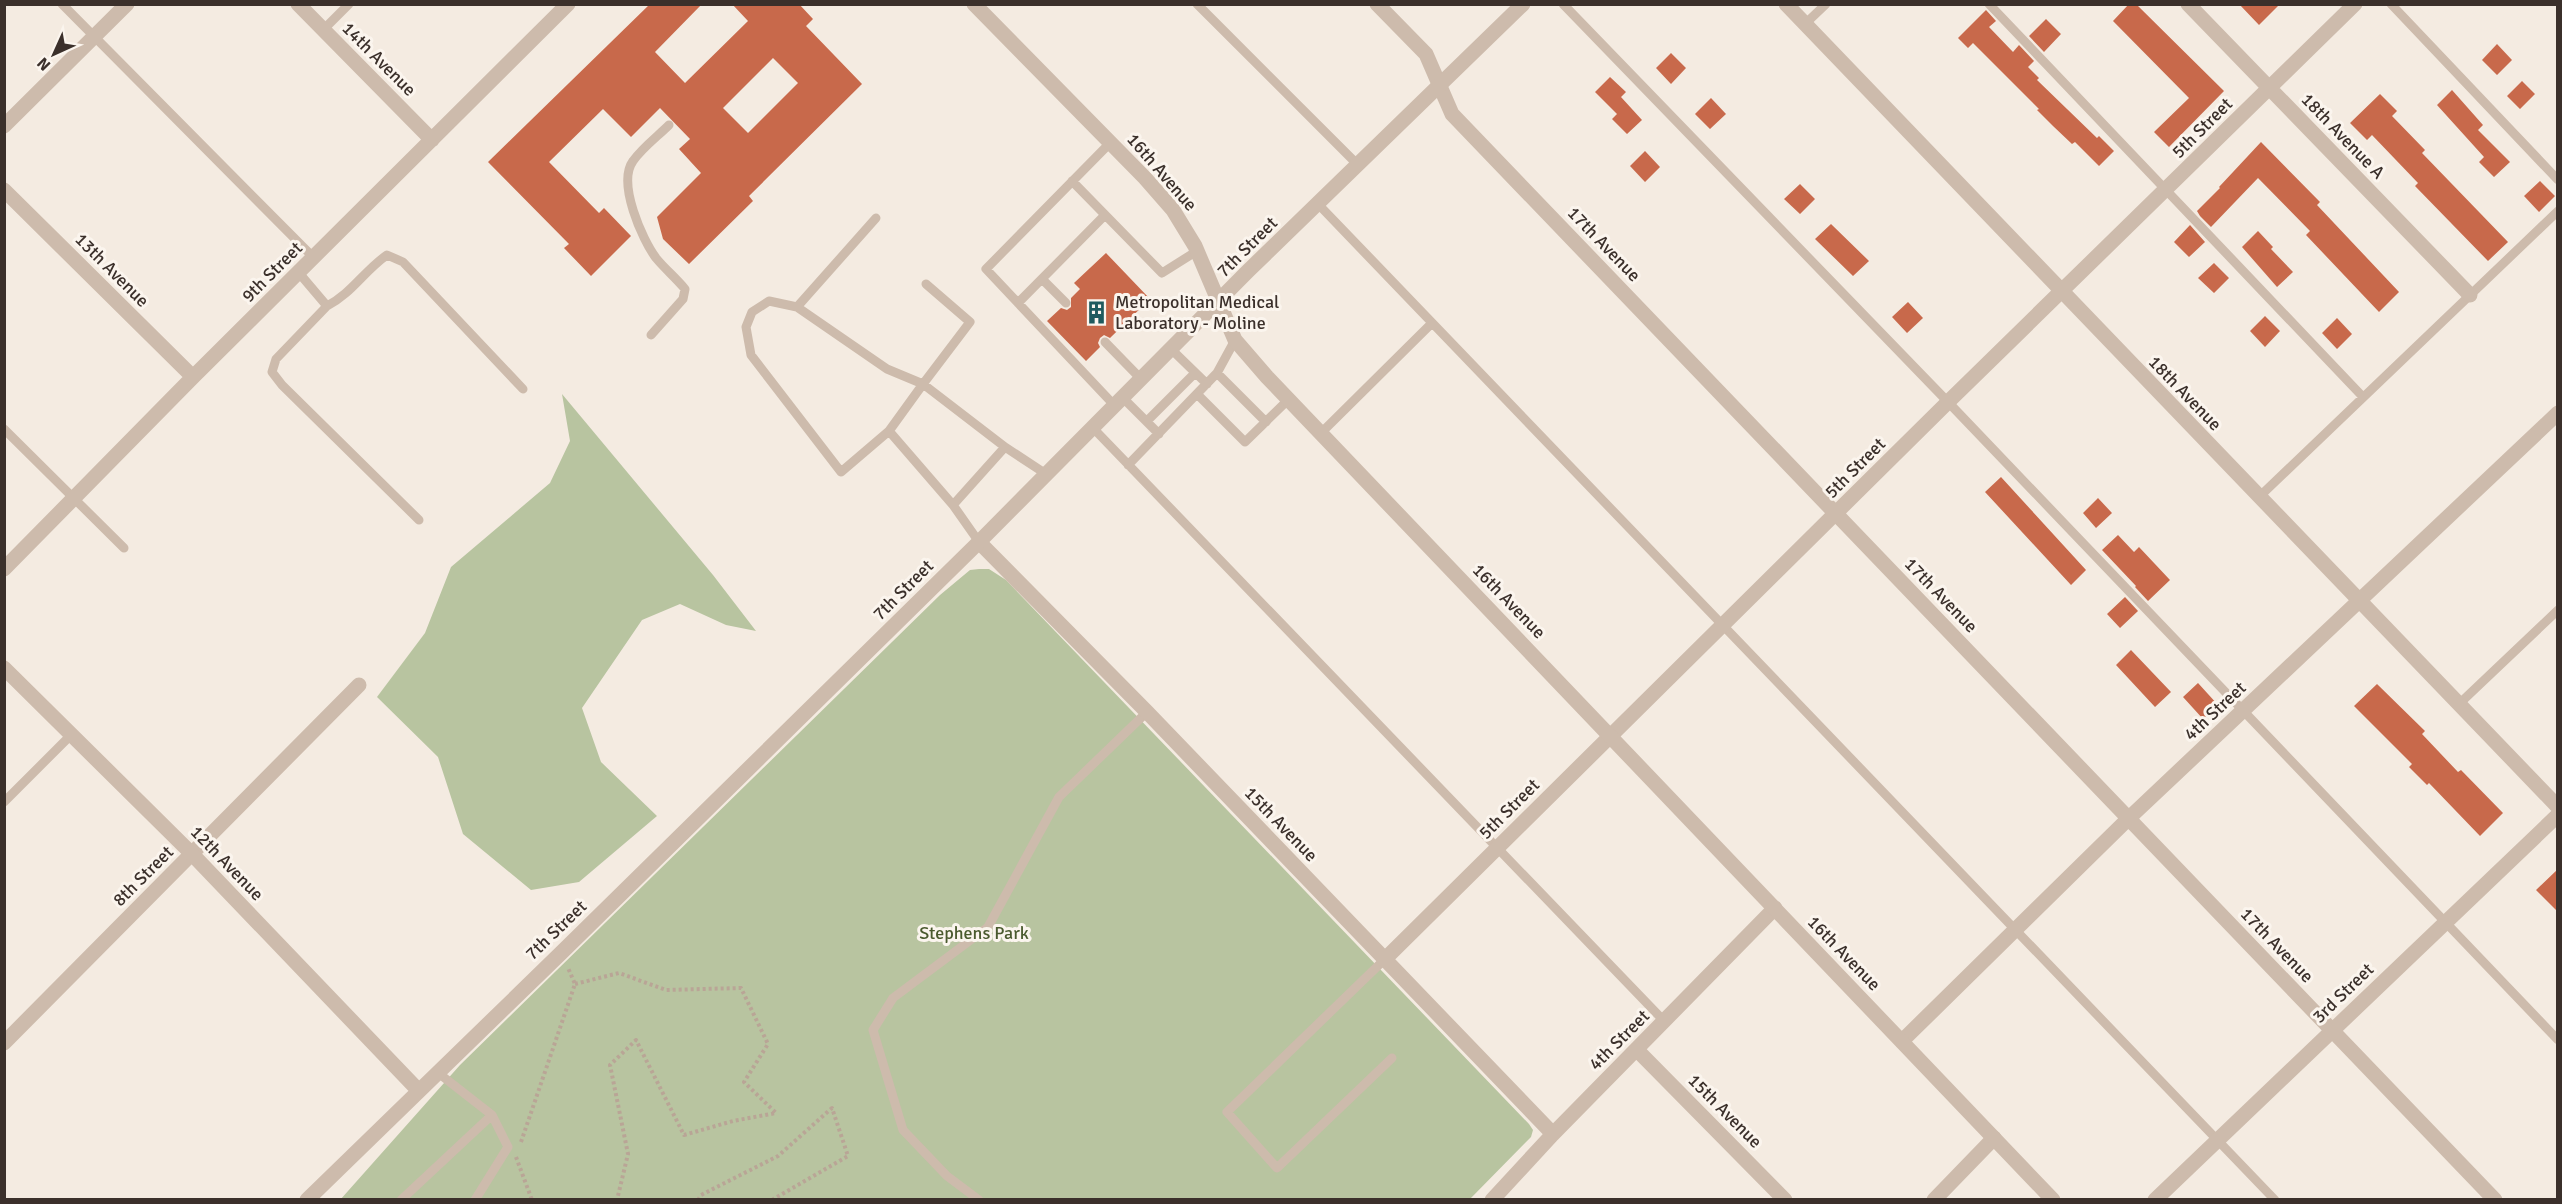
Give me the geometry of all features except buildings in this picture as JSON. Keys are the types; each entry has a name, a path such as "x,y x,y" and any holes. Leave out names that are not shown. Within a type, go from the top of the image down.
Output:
{"street":[{"path":"4,126 126,4"},
{"name":"14th Avenue","path":"298,4 432,140"},
{"name":"9th Street","path":"4,569 193,377 568,4"},
{"name":"16th Avenue","path":"974,4 1110,142 1173,210 1197,251 1235,340 1288,400 1612,735 2053,1200"},
{"name":"17th Avenue","path":"1377,4 1426,54 1452,114 2495,1200"},
{"name":"7th Street","path":"307,1200 979,542 1171,349 1523,4"},
{"name":"18th Avenue","path":"1786,4 2558,807"},
{"name":"18th Avenue A","path":"2188,4 2470,295"},
{"name":"5th Street","path":"1384,960 1948,402 2168,190 2355,4"},
{"name":"13th Avenue","path":"4,190 193,377"},
{"name":"4th Street","path":"1902,1041 2128,819 2558,413"},
{"name":"15th Avenue","path":"979,542 1147,712 1553,1134"},
{"name":"12th Avenue","path":"4,668 192,854 418,1090"},
{"name":"8th Street","path":"4,1043 359,685"},
{"name":"3rd Street","path":"2155,1200 2558,815"},
{"name":"4th Street","path":"1492,1200 1553,1134 1775,908"},
{"name":"15th Avenue","path":"1637,1050 1785,1200"},
{"path":"1934,1200 1994,1138"}],"lane":[{"path":"62,4 314,258"},
{"path":"323,30 349,4"},
{"path":"1197,4 1358,165"},
{"path":"1563,4 1948,402 2558,1040"},
{"path":"1805,24 1826,4"},
{"path":"1989,4 2363,397"},
{"path":"2391,4 2558,180"},
{"path":"651,335 683,299 685,289 656,257 648,242 630,202 628,172 632,162 669,125"},
{"path":"1110,142 986,269 1119,403 1147,421 1159,434"},
{"path":"1072,181 1162,273 1197,251"},
{"path":"1318,204 2275,1200"},
{"path":"2259,497 2558,211"},
{"path":"1018,303 1104,215"},
{"path":"797,307 876,218"},
{"path":"419,520 282,385 272,372 276,359 327,306 337,301 376,262 387,255 403,262 523,389"},
{"path":"298,273 327,306"},
{"path":"1042,279 1066,303"},
{"path":"926,284 970,322 923,384 889,431 840,472 751,355 746,327 752,312 769,301 797,307 887,369 923,384 1005,447 1046,474"},
{"path":"1321,433 1432,323"},
{"path":"1128,465 1217,374 1235,340"},
{"path":"1105,342 1142,380"},
{"path":"1171,349 1207,384"},
{"path":"1147,421 1195,373"},
{"path":"1217,374 1266,422"},
{"path":"1198,395 1245,442 1288,400"},
{"path":"1093,428 1665,1022"},
{"path":"4,429 124,548"},
{"path":"889,431 953,505 979,542"},
{"path":"953,505 1005,447"},
{"path":"2459,704 2558,610"},
{"path":"979,1200 947,1176 903,1130 873,1030 893,998 988,927 1059,797 1147,712"},
{"path":"4,802 72,734"},
{"path":"1384,960 1227,1112 1277,1168 1392,1058"},
{"path":"436,1072 492,1115 508,1147 475,1200"},
{"path":"401,1200 492,1115"}],"path":[{"path":"532,1200 516,1157 575,984 619,973 666,990 741,988 768,1044 744,1082 776,1113 733,1121 684,1135 636,1040 610,1065 628,1154 618,1200"},
{"path":"698,1200 701,1196 778,1156 832,1108 848,1156 772,1200"}],"green space":[{"path":"562,394 713,575 756,631 726,625 680,604 642,620 582,708 601,762 657,816 579,882 531,890 463,834 438,757 377,697 425,633 451,567 550,483 570,441"},
{"name":"Stephens Park","path":"989,569 1006,580 1529,1124 1533,1130 1531,1137 1470,1199 340,1200 460,1065 940,595 970,570"}],"place":[{"name":"Metropolitan Medical Laboratory - Moline","path":"1097,312"}]}
